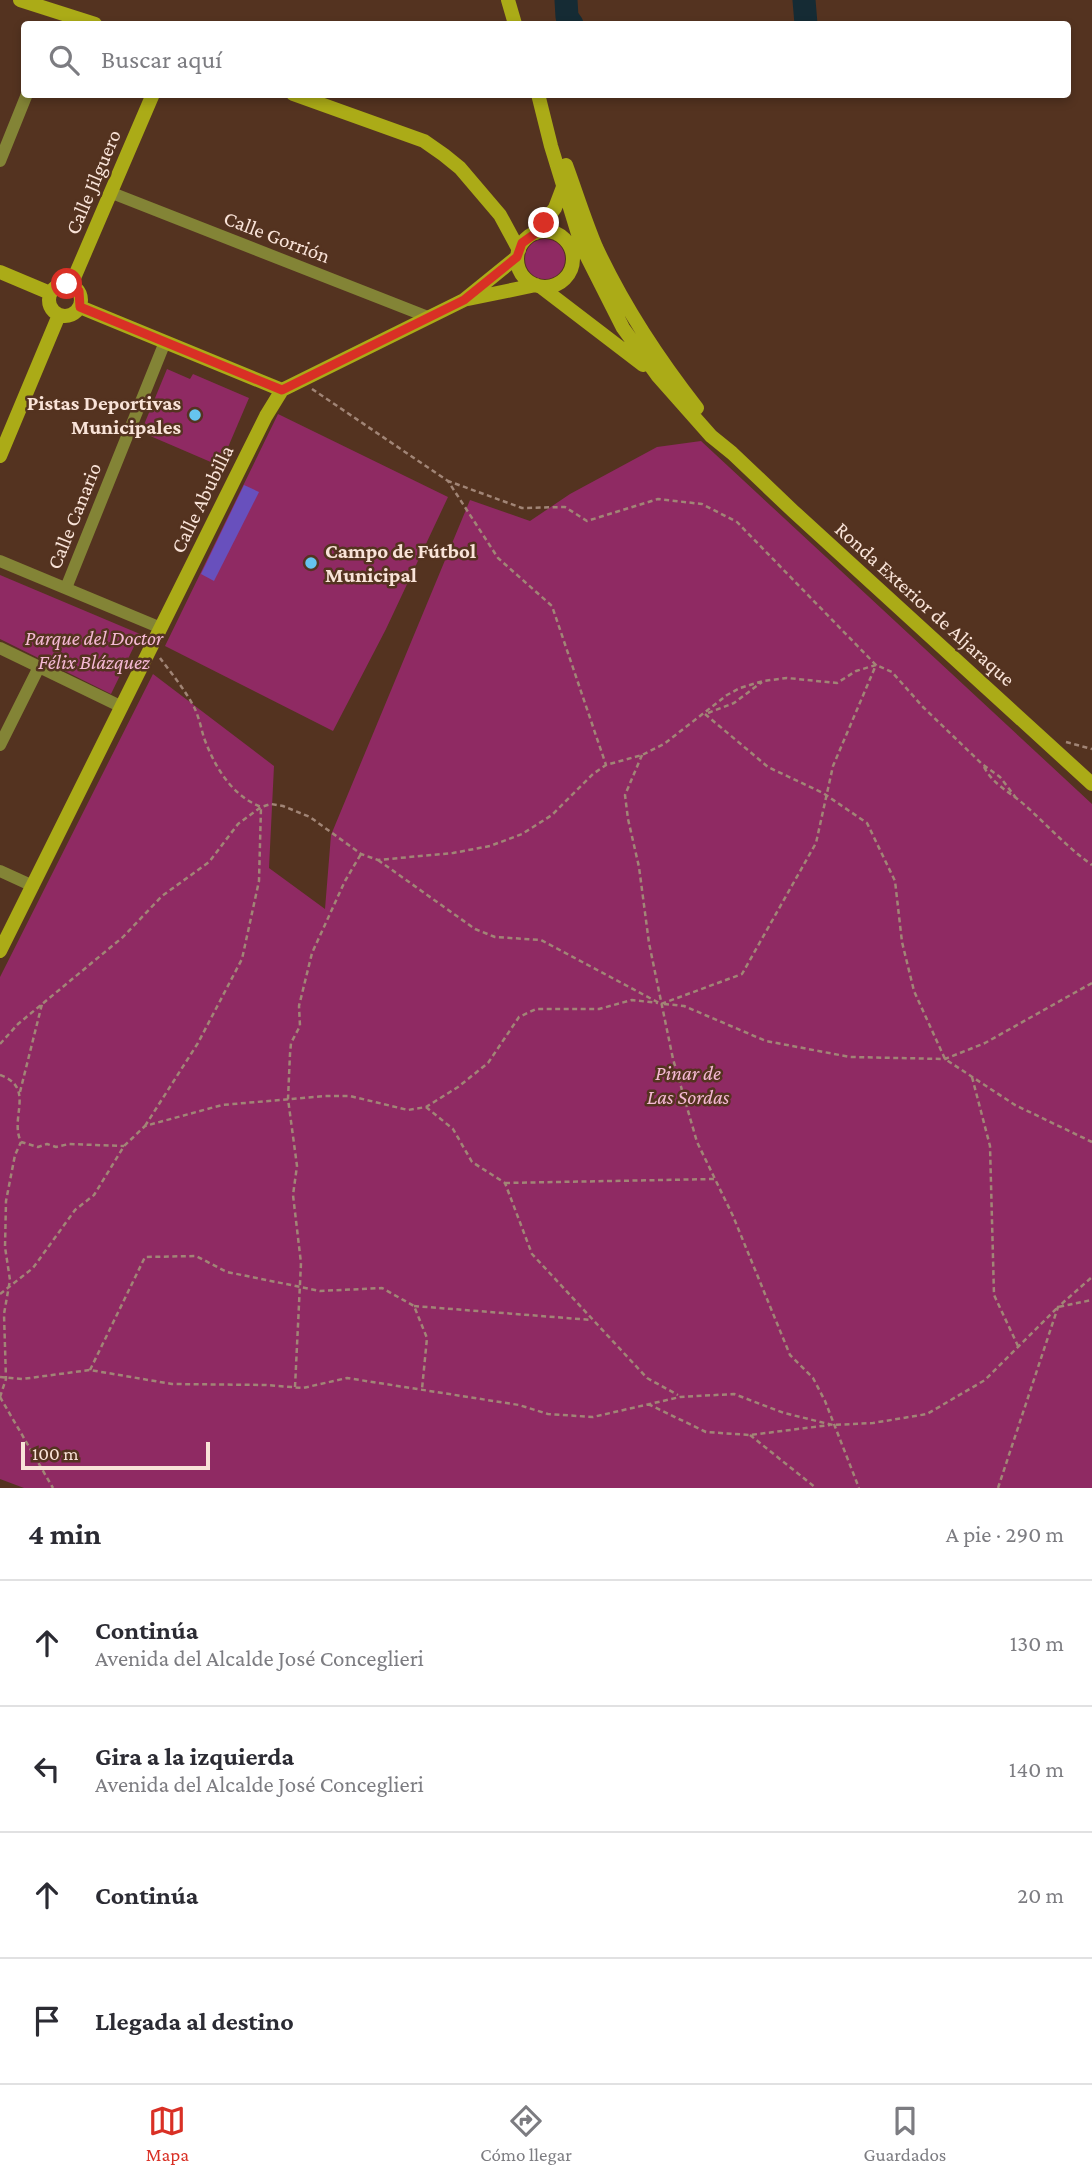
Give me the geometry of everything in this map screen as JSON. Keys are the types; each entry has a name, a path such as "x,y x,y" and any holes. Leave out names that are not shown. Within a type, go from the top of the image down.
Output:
{"street":[{"path":"20,0 86,21"},
{"path":"508,0 515,21"},
{"path":"0,161 25,98"},
{"name":"Calle Jilguero","path":"71,285 151,98"},
{"path":"304,98 424,141 460,168 500,215 518,253 522,274 657,375"},
{"name":"Ronda Exterior de Aljaraque","path":"539,98 596,245 619,294 667,370 732,453"},
{"name":"Ronda Exterior de Aljaraque","path":"547,120 577,248 624,328 657,375 711,436 1092,784"},
{"path":"464,300 518,253 527,238 535,233 555,208 563,187"},
{"name":"Calle Gorrión","path":"112,193 428,317"},
{"path":"80,307 282,390 464,300 558,284 565,279 573,265 577,248 584,243 584,213"},
{"path":"500,215 535,233 553,232 593,257 605,283 619,294"},
{"path":"0,272 50,293"},
{"path":"50,293 59,285 71,285 79,291 80,307"},
{"path":"50,293 51,308 58,315 68,316 80,307"},
{"path":"0,456 58,315"},
{"name":"Calle Canario","path":"65,588 165,342"},
{"name":"Calle Abubilla","path":"0,951 266,416 282,390"},
{"path":"0,561 161,628"},
{"path":"0,648 122,708"},
{"path":"0,745 39,667"},
{"path":"0,871 33,886"}],"path":[{"path":"301,381 448,481 522,508 565,507 587,521 658,499 702,505 737,522 876,665 892,672 923,707 982,764 1000,777 1016,798"},
{"path":"448,481 498,558 552,606 606,765"},
{"path":"158,656 191,701 205,742 228,783 247,801 261,807"},
{"path":"378,860 453,853 490,846 522,834 552,815 593,774 606,765 642,755 664,744 740,688 787,678 837,683 856,671 876,665"},
{"path":"0,1044 42,1003 124,937 162,896 209,862 238,824 261,807 271,804 310,817 361,854 378,860 475,929 495,937 541,940 661,1004 742,974 816,843 833,766 876,665"},
{"path":"705,714 734,703 763,681"},
{"path":"705,714 768,767 827,795 867,823 895,881 902,942 914,991 945,1059 1015,1105 1092,1142"},
{"path":"642,755 625,795 628,820 639,866 649,943 661,1004 673,1059 697,1142 790,1354 813,1378 825,1401 859,1488"},
{"path":"982,764 995,783 1016,798 1068,847 1092,865"},
{"path":"0,1294 33,1268 75,1210 94,1195 124,1146 145,1126 198,1043 242,959 259,881 261,807"},
{"path":"295,1388 301,1263 293,1195 297,1166 288,1098 291,1043 300,1026 299,1006 312,953 345,881 361,854"},
{"path":"145,1126 222,1105 288,1098 350,1096 408,1110 426,1107 458,1087 488,1063 519,1017 536,1009 599,1009 632,1000 684,1006 766,1041 850,1057 945,1059 985,1042 1092,983"},
{"path":"42,1003 20,1092 18,1135 21,1142 15,1155 6,1200 5,1247 10,1280 4,1314 6,1379 0,1397 53,1488"},
{"path":"0,1075 10,1079 20,1092"},
{"path":"972,1077 990,1146 994,1295 1018,1346"},
{"path":"426,1107 453,1129 472,1162 505,1183 715,1179"},
{"path":"21,1142 38,1147 47,1144 56,1147 69,1144 124,1146"},
{"path":"505,1183 533,1254 647,1378 680,1396"},
{"path":"90,1370 145,1257 196,1256 227,1272 320,1291 382,1288 414,1307 594,1320"},
{"path":"648,1404 706,1432 750,1435 873,1423 927,1414 985,1380 1092,1277"},
{"path":"1058,1307 1092,1300"},
{"path":"414,1307 427,1338 422,1390"},
{"path":"999,1488 1058,1307"},
{"path":"0,1377 6,1379 90,1370 172,1384 295,1388 347,1378 519,1405 548,1413 593,1417 680,1396 734,1394 784,1413 833,1425"},
{"path":"750,1435 816,1488"}],"green space":[{"path":"545,239 553,240 559,245 564,251 564,267 559,273 553,278 545,279 537,278 531,273 526,267 525,259 526,251 531,245 537,240"},
{"name":"Pistas Deportivas Municipales","path":"167,369 190,379 193,374 249,398 220,466 141,432"},
{"name":"Campo de Fútbol Municipal","path":"278,414 448,497 386,629 333,731 165,646"},
{"name":"Pinar de Las Sordas","path":"701,441 1092,804 1092,1488 24,1488 0,1479 0,977 153,674 274,766 269,868 325,909 331,835 470,500 530,521 570,494 657,447"},
{"name":"Parque del Doctor Félix Blázquez","path":"0,575 140,634 111,694 0,639"}],"building":[{"path":"244,485 259,492 214,581 201,574"}],"waterway":[{"path":"566,0 570,21"},
{"path":"804,0 806,21"}],"place":[{"name":"Pistas Deportivas Municipales","path":"195,415"},
{"name":"Campo de Fútbol Municipal","path":"311,563"}],"route":[{"path":"67,284 79,291 80,307 282,390 464,300 517,257 522,243 544,223"}]}
